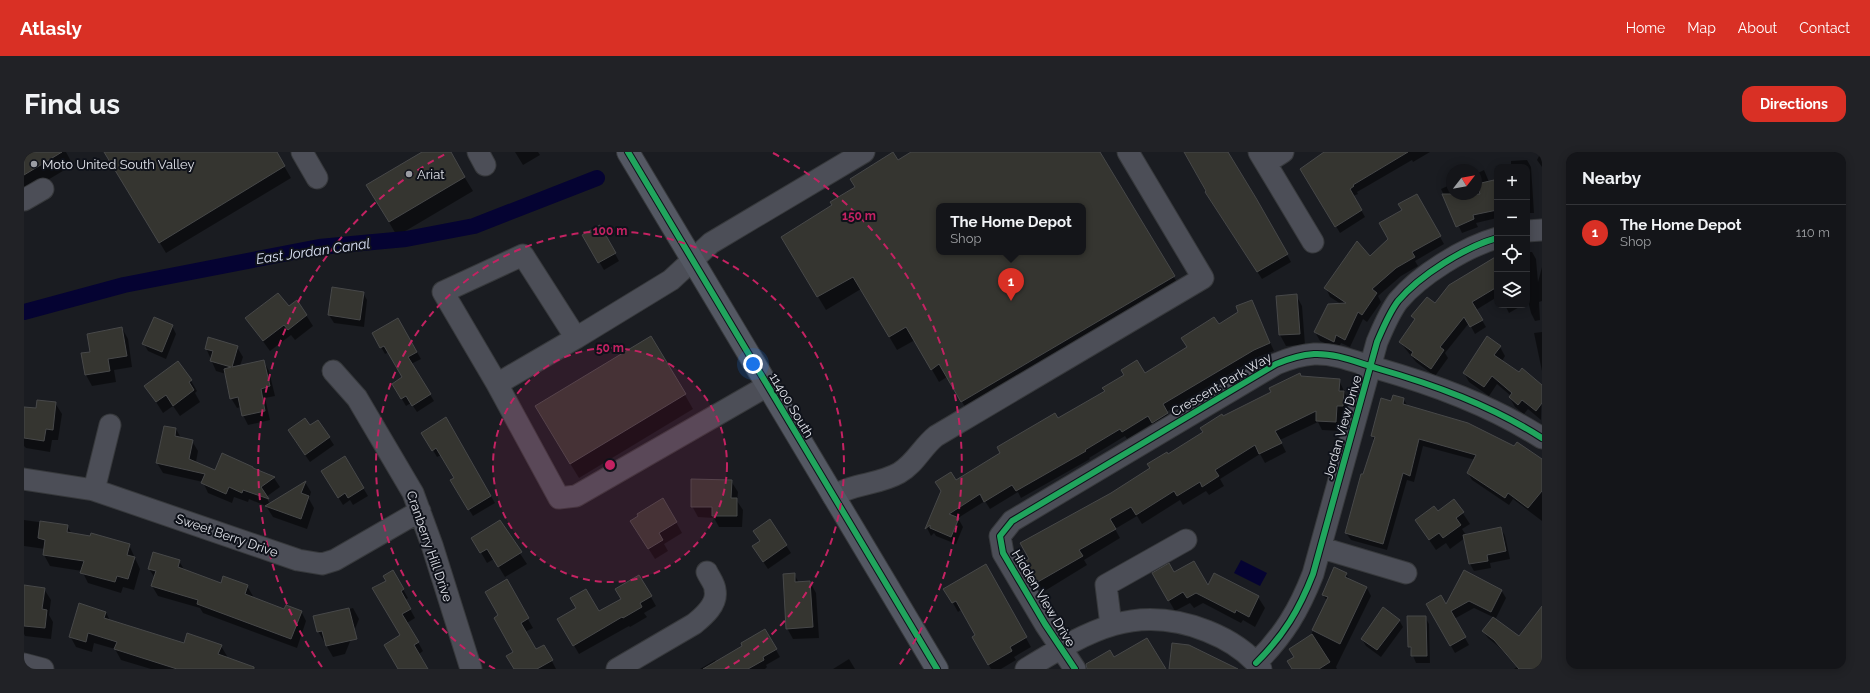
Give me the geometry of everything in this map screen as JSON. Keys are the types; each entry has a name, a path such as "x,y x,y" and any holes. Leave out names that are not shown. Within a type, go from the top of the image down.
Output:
{"main road":[{"name":"11400 South","path":"628,152 937,669"}],"street":[{"path":"302,152 317,178"},
{"path":"497,384 662,286 679,274 711,243 864,152"},
{"path":"833,496 851,486 879,481 899,473 907,468 923,447 936,436 1203,278 1128,152"},
{"path":"1283,152 1262,157 1313,242"},
{"path":"24,200 43,189"},
{"path":"1530,231 1542,230"},
{"name":"Jordan View Drive","path":"1259,666 1290,625 1303,600 1322,548 1377,342 1386,319 1398,301 1428,274 1465,251 1494,239"},
{"path":"576,338 523,255 443,292 497,384 559,498 576,496 768,386"},
{"name":"Crescent Park Way","path":"1000,536 1004,528 1012,521 1276,364 1294,357 1315,354 1335,355 1466,397 1498,412 1542,438"},
{"name":"Cranberry Hill Drive","path":"333,371 357,398 404,476 420,511 471,669"},
{"path":"94,490 110,425"},
{"name":"Sweet Berry Drive","path":"24,479 94,490 298,560 322,564 347,554 420,511"},
{"name":"Hidden View Drive","path":"1000,536 1003,553 1074,669"},
{"path":"1111,625 1106,585 1186,540"},
{"path":"1322,548 1406,573"},
{"path":"617,669 694,624 704,616 711,607 716,589 707,572"},
{"path":"1026,669 1091,632 1131,620 1153,619 1175,621 1193,625 1214,634 1236,646 1259,666"},
{"path":"24,664 43,669"}],"shaded area":[{"path":"1241,560 1267,573 1260,586 1234,573"}],"building":[{"name":"Moto United South Valley","path":"24,152 62,152 24,175"},
{"path":"104,152 277,152 285,166 159,243"},
{"path":"422,152 451,152 465,177 389,222 366,185"},
{"path":"893,152 898,160 911,152 1100,152 1175,276 961,402 939,364 931,370 906,327 889,337 853,277 817,297 781,237 832,205 830,202 855,187 850,179"},
{"path":"1184,152 1228,152 1288,254 1257,272 1205,192 1206,191"},
{"path":"1324,152 1408,152 1353,185 1354,186 1350,189 1362,210 1335,227 1300,169"},
{"path":"1494,180 1494,211 1473,215 1474,219 1456,227 1442,194 1446,194 1446,200 1482,200 1482,183"},
{"path":"1417,194 1441,236 1412,252 1415,257 1396,268 1372,289 1377,293 1362,315 1358,312 1345,340 1336,335 1334,342 1314,332 1328,304 1346,303 1324,288 1357,241 1370,256 1388,239 1379,223 1402,210 1398,204"},
{"path":"600,225 616,253 598,263 582,235"},
{"path":"1494,258 1494,289 1472,302 1483,320 1470,327 1464,317 1440,347 1444,350 1431,369 1411,355 1413,352 1399,342 1415,319 1411,316 1427,297 1435,303 1449,285"},
{"path":"332,287 364,292 360,320 328,315"},
{"path":"278,293 289,306 297,300 307,315 288,330 284,325 263,341 245,318"},
{"path":"1297,294 1300,334 1279,335 1276,296"},
{"path":"1252,300 1270,343 1254,350 1163,404 1168,413 1152,423 1148,416 1122,432 1120,429 1085,450 1086,451 1016,491 1012,485 984,502 980,494 949,514 959,518 951,537 930,528 930,525 925,529 941,491 935,482 951,472 956,480 1000,453 997,447 1055,413 1058,418 1105,391 1102,388 1124,375 1121,370 1137,360 1145,373 1187,347 1181,338 1214,317 1219,324 1238,312 1236,306"},
{"path":"154,317 173,325 162,352 142,344"},
{"path":"398,318 417,352 408,357 431,394 412,406 406,396 401,399 392,384 402,377 384,346 380,348 372,333"},
{"path":"122,327 127,356 108,359 110,371 85,375 81,353 90,352 87,334"},
{"path":"651,336 686,394 570,464 535,406"},
{"path":"1487,336 1501,346 1494,355 1519,372 1522,368 1542,385 1542,403 1536,411 1522,400 1518,405 1509,397 1512,393 1492,376 1484,387 1463,373"},
{"path":"208,337 238,346 232,367 264,360 270,386 261,389 265,411 242,416 238,397 230,399 224,369 231,367 210,361 213,351 205,349"},
{"path":"178,361 192,380 189,382 194,390 173,406 166,395 156,402 144,386"},
{"path":"1300,373 1301,376 1340,379 1339,391 1344,391 1343,406 1337,406 1336,422 1316,421 1316,411 1275,431 1282,443 1259,454 1255,445 1215,470 1219,476 1202,487 1200,482 1177,496 1174,491 1136,515 1131,507 1110,519 1116,529 1079,550 1083,556 1036,583 1024,562 1029,559 1020,543 1111,493 1150,468 1147,464 1167,452 1168,454 1203,432 1200,428 1222,414 1223,416 1271,392 1269,388"},
{"path":"1393,395 1404,398 1403,404 1468,423 1514,446 1517,442 1542,459 1542,491 1528,508 1508,493 1505,498 1467,473 1476,455 1419,439 1410,476 1403,473 1383,544 1345,533 1361,474 1363,474 1375,437 1371,436 1381,398 1391,401"},
{"path":"37,400 56,402 53,430 46,429 44,441 24,438 24,407 36,408"},
{"path":"446,417 491,496 468,510 450,480 454,478 436,448 432,451 421,433"},
{"path":"305,418 310,425 318,420 330,437 305,455 288,430"},
{"path":"164,426 176,428 175,436 193,440 189,459 215,470 222,453 275,477 261,487 269,499 243,490 242,493 229,487 226,494 201,483 205,474 156,463"},
{"path":"345,456 364,488 348,498 345,493 338,498 321,471"},
{"path":"691,479 732,480 731,498 737,498 737,516 712,516 712,507 691,507"},
{"path":"306,481 301,493 309,496 301,519 265,506"},
{"path":"663,498 677,522 659,533 663,540 648,549 630,521 638,516 637,514"},
{"path":"1454,499 1464,512 1456,518 1461,525 1443,538 1439,533 1429,540 1415,520 1434,506 1438,511"},
{"path":"770,519 787,545 763,562 752,546 760,541 753,531"},
{"path":"500,520 522,552 498,567 487,549 480,553 471,538"},
{"path":"40,521 68,525 67,532 90,536 91,533 130,544 127,555 135,557 128,579 117,576 115,582 80,573 84,561 43,555 45,540 38,538"},
{"path":"1501,527 1506,551 1487,555 1488,561 1469,564 1463,535"},
{"path":"153,552 180,560 178,567 221,583 223,576 248,585 245,594 284,609 286,605 302,611 291,639 197,604 198,600 151,586 156,571 148,569"},
{"path":"1194,561 1208,585 1214,573 1259,596 1249,617 1236,610 1235,613 1196,593 1187,598 1183,592 1168,601 1152,573 1169,563 1174,572"},
{"path":"986,564 1027,637 1010,647 1012,651 988,665 972,637 975,635 956,601 952,603 943,589"},
{"path":"1334,567 1347,573 1345,577 1367,587 1340,644 1312,630 1328,597 1322,595"},
{"path":"393,570 404,589 401,591 411,609 402,614 419,642 414,645 428,669 398,669 384,645 400,635 372,588 386,581 383,576"},
{"path":"1464,570 1502,590 1491,612 1469,601 1451,611 1466,637 1450,646 1426,604 1441,595 1446,604"},
{"path":"795,573 795,582 810,581 813,627 786,629 783,574"},
{"path":"639,575 652,596 640,603 642,607 573,646 557,619 576,608 570,598 586,589 599,611 621,599 615,589"},
{"path":"507,579 529,618 521,623 536,649 544,645 553,660 537,669 514,669 506,656 513,652 494,618 498,615 485,592"},
{"path":"24,585 45,588 42,609 47,610 45,628 24,626"},
{"path":"79,603 106,612 104,618 184,643 187,633 222,645 218,654 254,667 254,669 177,669 114,649 117,642 88,633 86,642 69,637"},
{"path":"1542,606 1542,669 1519,669 1494,640 1482,631 1493,617 1519,636"},
{"path":"1383,607 1400,620 1377,650 1361,639"},
{"path":"349,608 357,639 326,646 322,631 317,632 313,616"},
{"path":"1407,616 1426,616 1427,656 1411,656 1411,647 1408,647"},
{"path":"765,629 777,649 763,657 764,660 748,669 703,669 742,646 741,643"},
{"path":"1312,634 1330,662 1319,669 1292,669 1287,661 1294,657 1289,649"},
{"path":"1147,638 1166,669 1087,669 1086,664 1110,650 1114,657"},
{"path":"1172,643 1189,645 1238,669 1169,669"}],"waterway":[{"name":"East Jordan Canal","path":"24,312 124,285 319,247 406,239 474,226 597,178"}],"cycle path":[{"path":"628,152 937,669"},
{"path":"1256,663 1266,653 1290,622 1313,574 1377,342 1392,310 1398,301 1418,281 1457,255 1494,239"},
{"path":"1075,669 1045,624 1003,553 1000,536 1012,521 1276,364 1304,355 1314,354 1345,358 1420,381 1462,397 1522,426 1542,438"}],"place":[{"name":"Moto United South Valley","path":"34,164"},
{"name":"Ariat","path":"409,174"},
{"name":"The Home Depot","path":"1011,301"}]}
